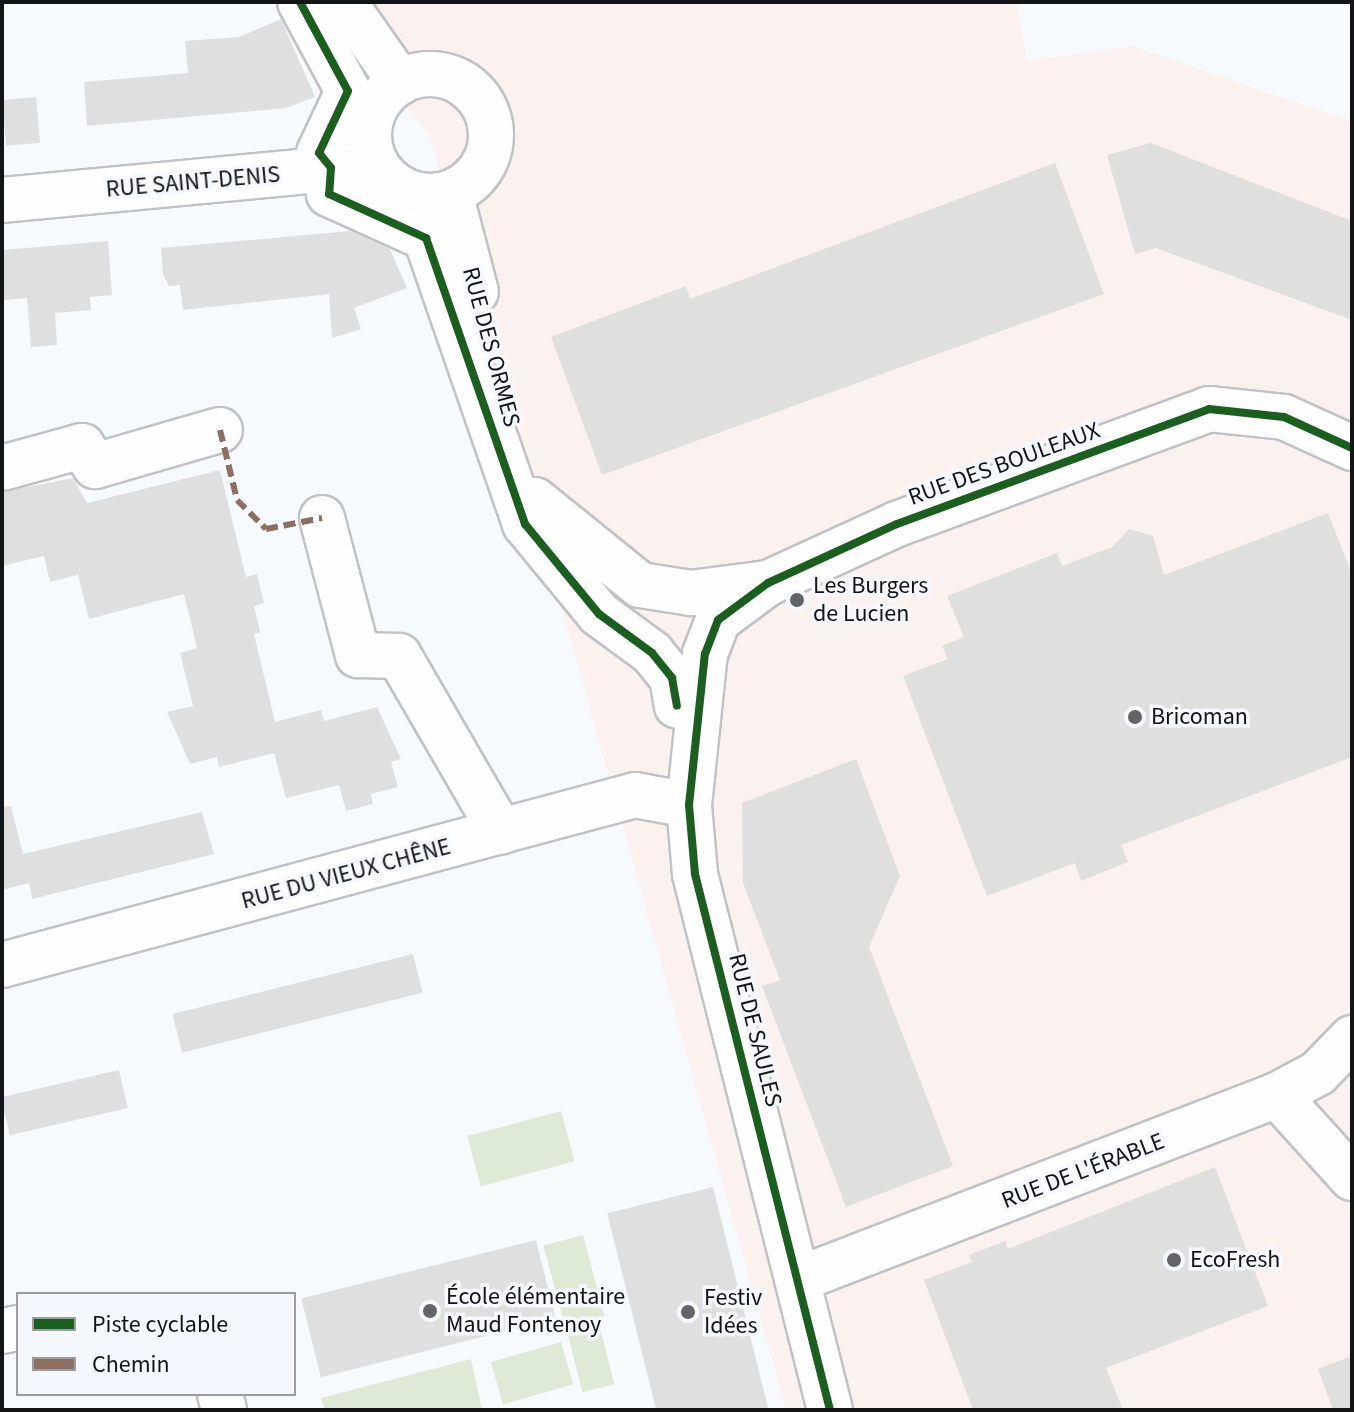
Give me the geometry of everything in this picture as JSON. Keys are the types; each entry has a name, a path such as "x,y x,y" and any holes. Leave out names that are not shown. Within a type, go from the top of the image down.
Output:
{"street":[{"path":"300,2 348,91 319,153 331,168 329,194 411,229 433,249 525,524 599,614 652,653 672,678 677,706"},
{"path":"344,2 400,82"},
{"path":"447,76 476,95 486,111 489,150 481,168 450,193 413,194 382,174 368,134 383,95 400,82 447,76"},
{"name":"RUE SAINT-DENIS","path":"2,200 331,168 382,174"},
{"name":"RUE DES ORMES","path":"450,193 535,500 555,553 600,596 705,654"},
{"name":"RUE DES BOULEAUX","path":"705,654 718,620 768,583 897,524 1209,409 1284,417 1352,448"},
{"path":"2,468 82,446 95,466 220,430"},
{"path":"535,500 615,569 640,585 677,590 768,583"},
{"path":"322,518 358,655 399,656 501,832"},
{"path":"677,590 705,654"},
{"name":"RUE DE SAULES","path":"705,654 689,805 695,874 830,1410"},
{"name":"RUE DU VIEUX CHÊNE","path":"2,965 635,795 689,805"},
{"name":"RUE DE L'ÉRABLE","path":"799,1279 1277,1095 1318,1073 1352,1038"},
{"path":"1277,1095 1352,1178"}],"shaded area":[{"path":"332,2 1017,2 1027,61 1131,46 1352,121 1352,1410 786,1410 430,137"}],"green space":[{"path":"561,1111 574,1161 481,1186 467,1136"},
{"path":"583,1235 605,1316 565,1327 543,1246"},
{"path":"600,1327 614,1384 582,1392 568,1335"},
{"path":"561,1342 573,1384 503,1404 491,1362"},
{"path":"471,1359 482,1410 325,1410 321,1398"}],"building":[{"path":"281,19 315,97 286,108 87,126 84,82 188,73 185,41 239,37"},
{"path":"36,97 40,143 6,146 2,100"},
{"path":"1151,143 1352,221 1352,320 1156,248 1135,254 1107,155"},
{"path":"1055,163 1104,294 602,475 551,337 686,286 690,299"},
{"path":"350,231 390,249 407,288 354,308 361,329 332,338 329,294 183,310 180,285 169,286 163,274 161,248"},
{"path":"108,241 112,295 90,297 91,310 55,313 57,345 31,347 27,298 2,300 2,250"},
{"path":"220,470 246,577 257,574 264,603 254,606 260,632 254,634 275,722 321,710 324,721 377,707 401,759 391,762 398,787 371,794 373,804 346,811 339,785 286,798 274,753 219,767 217,757 190,764 167,712 193,706 180,653 197,648 184,594 89,619 78,575 50,582 44,556 2,566 2,492 73,478 87,503"},
{"name":"Bricoman","path":"1328,513 1352,574 1352,757 1121,845 1128,862 1081,881 1075,863 987,896 903,676 948,659 942,646 964,637 947,596 1057,553 1062,566 1112,547 1129,529 1153,536 1164,575"},
{"path":"856,759 900,876 869,947 953,1166 846,1207 762,986 780,980 743,883 742,803"},
{"path":"11,806 23,854 202,812 214,854 32,899 29,883 2,890 2,807"},
{"path":"413,954 423,993 182,1053 172,1014"},
{"path":"119,1070 128,1108 10,1135 2,1097"},
{"path":"1215,1167 1268,1306 1106,1368 1123,1410 973,1410 924,1280 972,1262 969,1255 1005,1241 1008,1249"},
{"name":"Festiv Idées","path":"713,1187 769,1410 656,1410 607,1213"},
{"path":"536,1240 556,1319 321,1377 301,1299"},
{"path":"1352,1356 1352,1410 1333,1410 1318,1369"}],"marked path":[{"path":"220,430 237,500 266,529 322,518"}],"cycle path":[{"path":"300,2 348,91 319,153 331,168 329,194 426,238 525,524 599,614 652,653 672,678 677,706"},
{"path":"830,1410 695,874 689,805 705,654 718,620 768,583 897,524 1209,409 1284,417 1352,448"}],"place":[{"name":"Les Burgers de Lucien","path":"797,600"},
{"name":"Bricoman","path":"1135,717"},
{"name":"EcoFresh","path":"1174,1260"},
{"name":"École élémentaire Maud Fontenoy","path":"430,1311"},
{"name":"Festiv Idées","path":"688,1312"}]}
